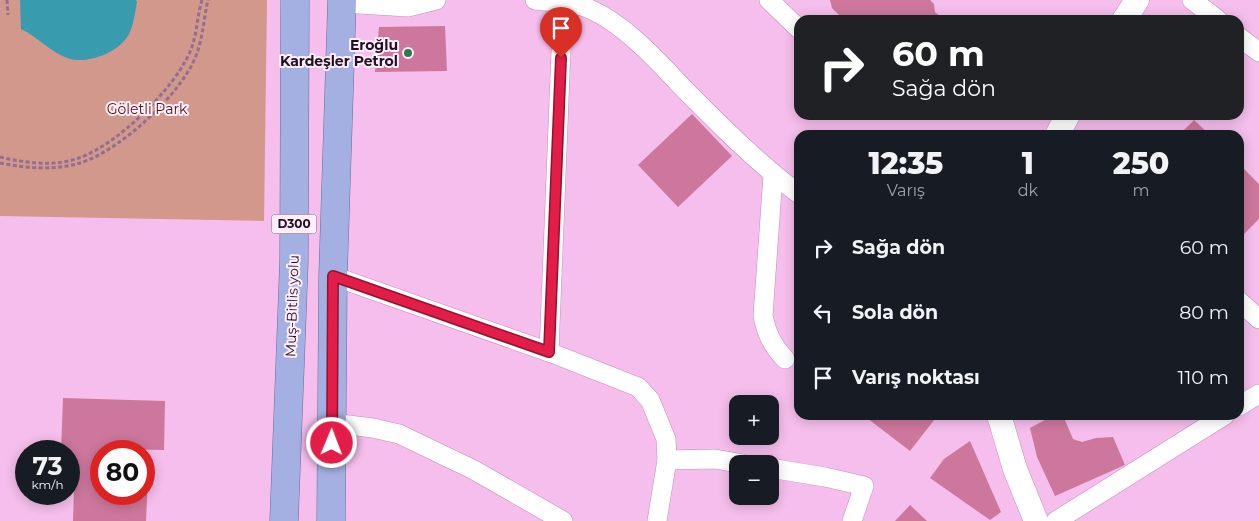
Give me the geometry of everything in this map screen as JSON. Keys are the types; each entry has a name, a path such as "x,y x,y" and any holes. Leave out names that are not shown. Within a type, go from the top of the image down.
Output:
{"highway":[{"name":"Muş-Bitlis yolu","path":"284,521 294,261 295,0"},
{"name":"D300","path":"331,521 333,276 342,1"}],"street":[{"path":"342,1 408,7 436,0"},
{"path":"535,0 563,1 587,8 614,23 647,51 736,141 794,190"},
{"path":"769,0 794,25"},
{"path":"1127,15 1137,0"},
{"path":"1192,0 1212,15"},
{"path":"549,352 563,1"},
{"path":"1244,41 1259,52"},
{"path":"773,174 763,316 766,329 777,351 785,359"},
{"path":"333,276 549,352 638,387 650,400 666,439 667,460 657,521"},
{"path":"1244,306 1259,319"},
{"path":"1244,403 1259,394"},
{"path":"1000,420 1015,470 1036,521"},
{"path":"1056,521 1217,420"},
{"path":"332,423 373,428 399,434 474,470 563,521"},
{"path":"667,460 715,459 729,462"},
{"path":"779,469 826,477 864,486 852,521"}],"path":[{"path":"7,0 8,15"},
{"path":"0,157 25,163 52,163 79,158 109,141 145,113 177,75 191,50 202,0"},
{"path":"0,163 23,168 52,168 80,163 112,147 148,119 183,82 197,53 208,0"}],"green space":[{"name":"Göletli Park","path":"0,0 267,0 264,221 0,216"}],"shaded area":[{"path":"20,0 136,0 137,2 130,32 120,45 96,58 78,60 70,59 57,53 21,29"}],"building":[{"path":"830,0 930,0 934,4 935,12 939,15 839,15 832,8"},
{"path":"445,26 447,71 375,72 379,27"},
{"path":"692,114 732,156 678,207 638,165"},
{"path":"1194,120 1205,130 1184,130"},
{"path":"1244,169 1259,184 1259,219 1244,234"},
{"path":"63,398 165,401 164,450 155,450 155,440 90,440 90,505 147,505 146,521 73,521 73,505 80,505 80,440 61,440"},
{"path":"870,420 934,420 910,451"},
{"path":"1045,420 1065,420 1073,439 1082,442 1096,438 1113,437 1125,465 1055,496 1037,457 1030,428"},
{"path":"970,441 1001,512 990,520 930,478 944,459"},
{"path":"910,505 927,521 895,521"}],"place":[{"name":"Eroğlu Kardeşler Petrol","path":"408,53"}],"route":[{"path":"332,443 333,276 549,352 561,58"}]}
